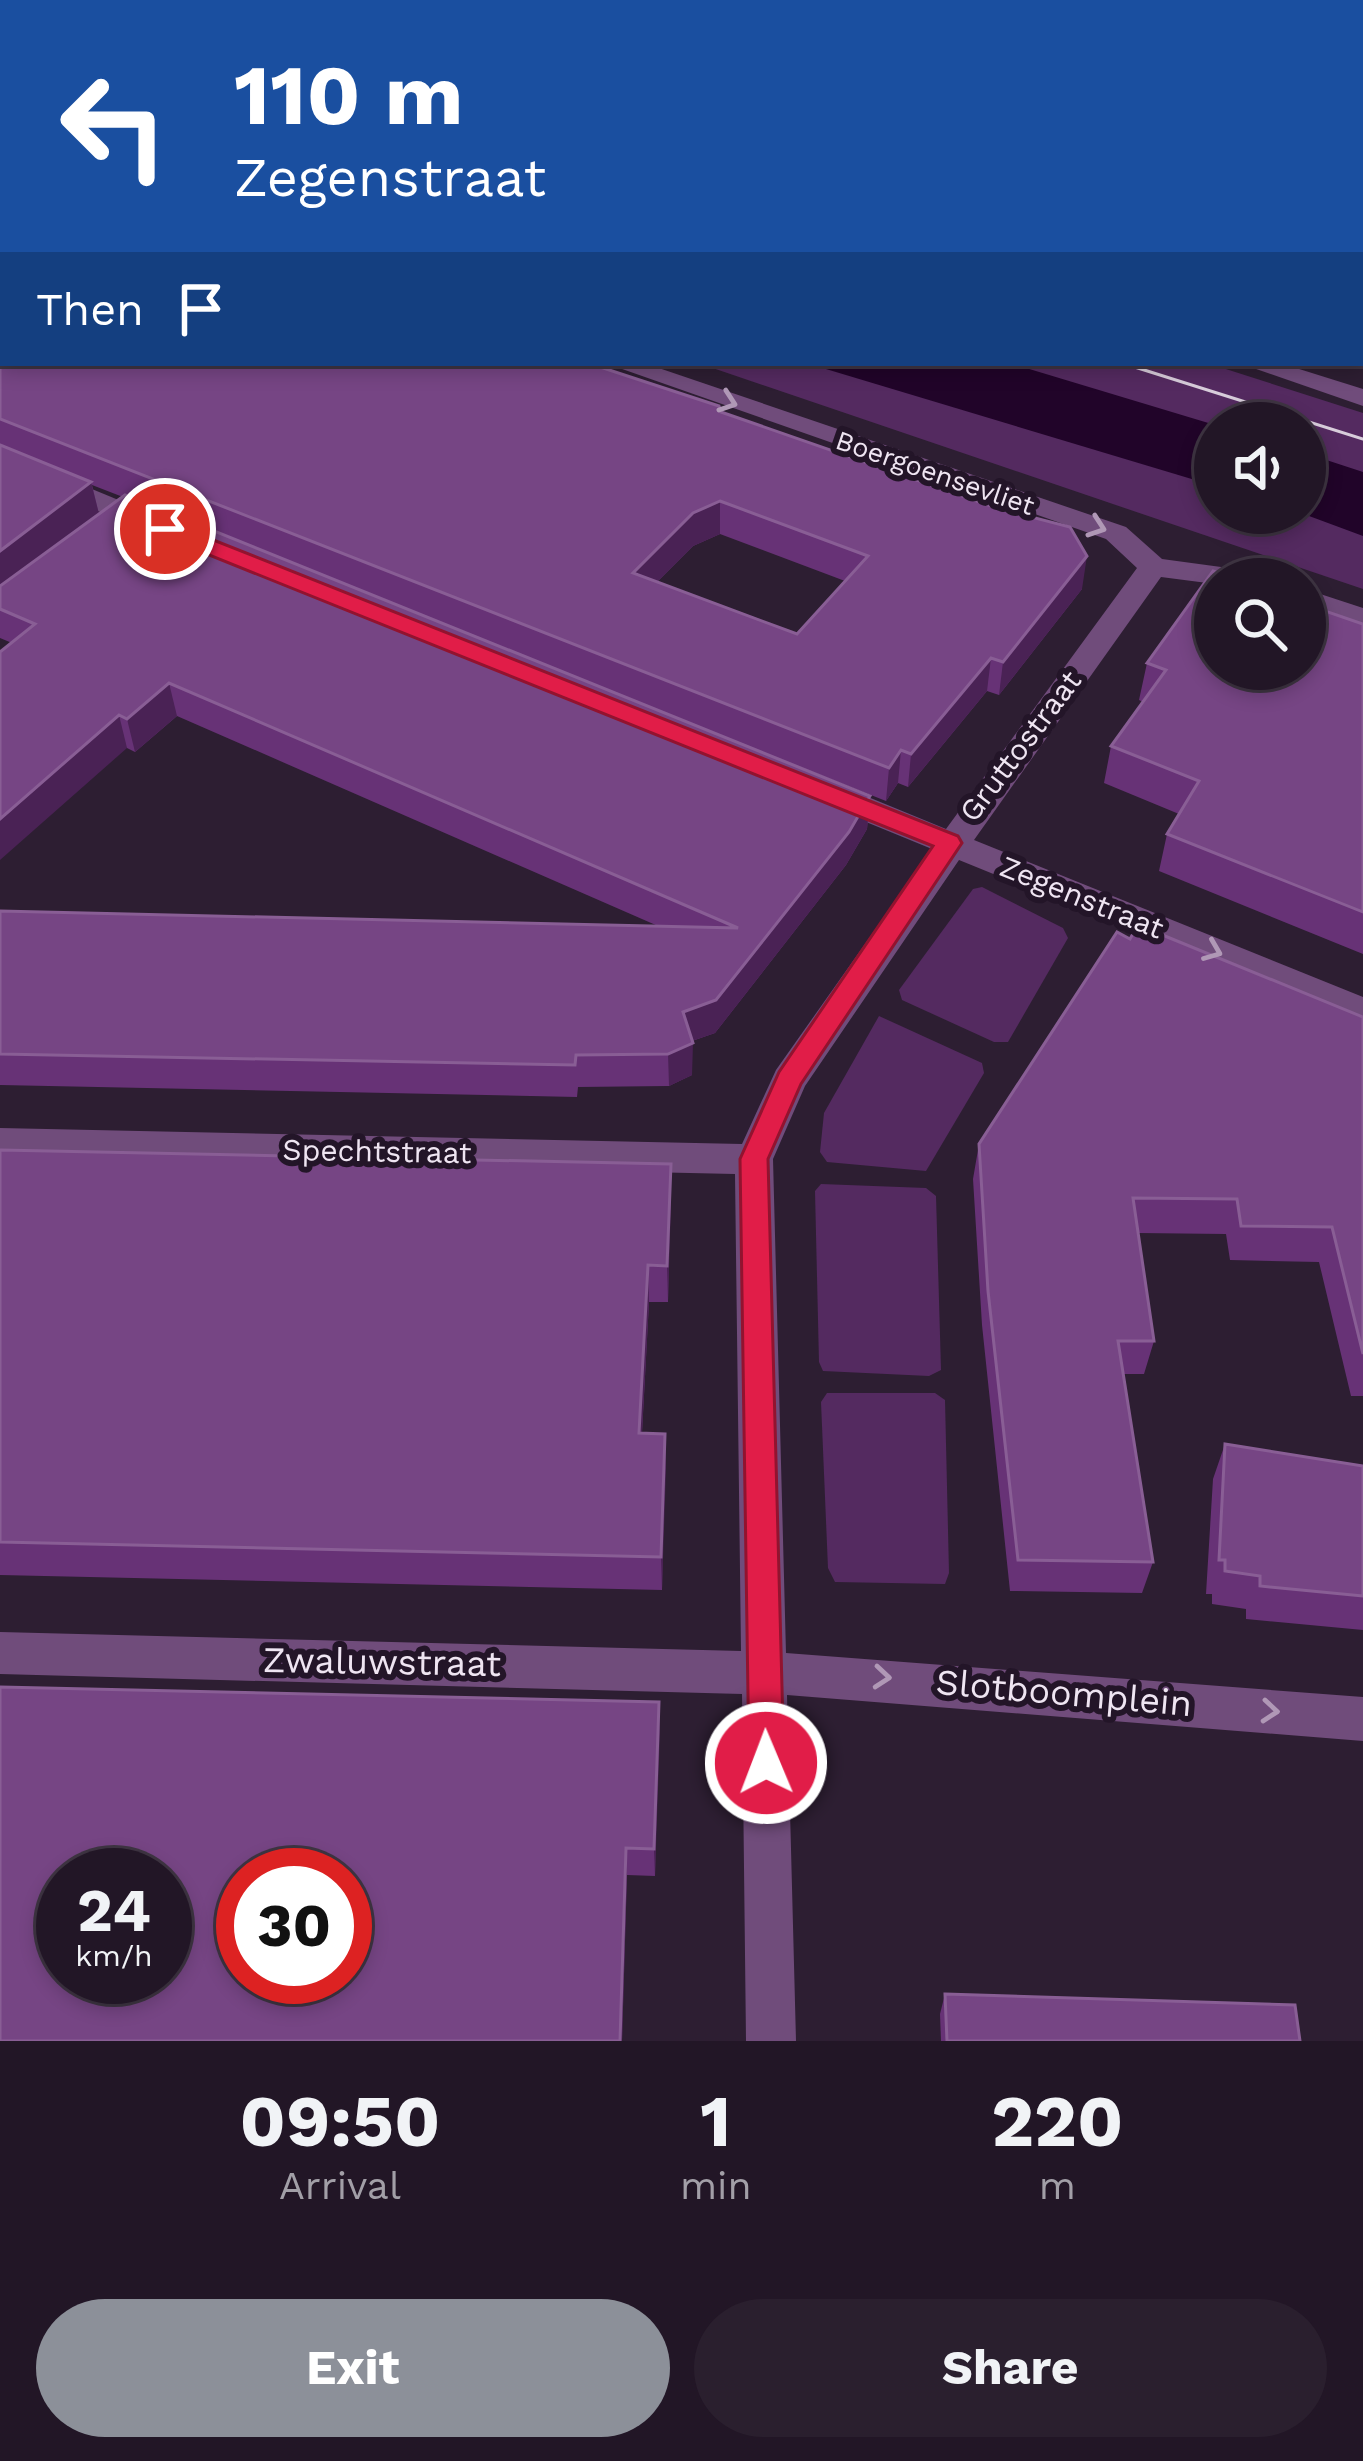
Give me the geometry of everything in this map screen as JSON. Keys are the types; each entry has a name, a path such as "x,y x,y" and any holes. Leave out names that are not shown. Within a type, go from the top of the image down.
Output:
{"street":[{"name":"Boergoensevliet","path":"627,366 1116,533 1154,567"},
{"path":"1274,366 1333,374 1363,398"},
{"path":"0,459 188,538"},
{"path":"90,542 125,514"},
{"path":"1154,567 1194,572"},
{"name":"Gruttostraat","path":"771,2041 754,1159 789,1080 949,843 1154,567"},
{"path":"1326,605 1363,618"},
{"name":"Zegenstraat","path":"794,779 1363,1012"},
{"name":"Spechtstraat","path":"0,1143 754,1159"},
{"name":"Zwaluwstraat","path":"0,1653 765,1671"},
{"name":"Slotboomplein","path":"765,1671 1363,1719"}],"shaded area":[{"path":"707,366 1216,366 1363,413 1363,589 1326,576 1326,558 1272,558 1201,534 1326,534 1326,402 1194,402 1194,532"},
{"path":"816,366 1019,366 1194,419 1194,480"},
{"path":"1326,460 1363,472 1363,536 1326,522"},
{"path":"982,887 1063,928 1068,938 1008,1042 994,1042 902,1000 899,990 973,889"},
{"path":"879,1016 982,1063 984,1073 926,1171 827,1162 820,1152 824,1113"},
{"path":"821,1184 926,1188 936,1196 941,1370 929,1376 823,1371 815,1191"},
{"path":"827,1393 935,1393 945,1400 949,1573 945,1584 835,1582 828,1568 821,1402"}],"building":[{"path":"0,366 597,366 997,508 1070,527 1087,556 1003,662 991,658 911,754 901,750 889,768 0,419","holes":["720,501 868,556 797,634 633,573 693,513"]},
{"path":"0,445 91,482 0,551"},
{"path":"125,495 870,796 849,832 716,1000 683,1012 693,1043 668,1054 576,1055 575,1065 0,1054 0,911 738,928 169,683 127,719 119,715 0,819 0,652 35,624 0,609 0,586"},
{"path":"1194,597 1194,690 1326,690 1326,611 1363,624 1363,912 1167,834 1199,781 1111,746 1166,670 1147,663"},
{"path":"1138,925 1363,1017 1363,1354 1332,1227 1241,1226 1237,1199 1133,1198 1154,1341 1118,1341 1153,1562 1018,1560 988,1291 979,1144 1117,932 1130,939"},
{"path":"0,1150 671,1164 667,1266 648,1265 639,1433 665,1434 661,1557 0,1542"},
{"path":"1225,1444 1363,1466 1363,1596 1260,1586 1260,1576 1225,1571 1225,1560 1219,1560"},
{"path":"0,1687 659,1702 654,1849 626,1848 620,2041 0,2041"},
{"path":"945,1994 1295,2005 1300,2041 947,2041"}],"tram line":[{"path":"1132,366 1363,439"}],"route":[{"path":"165,529 440,635 949,843 789,1080 754,1159 751,1191 766,1763"}]}
